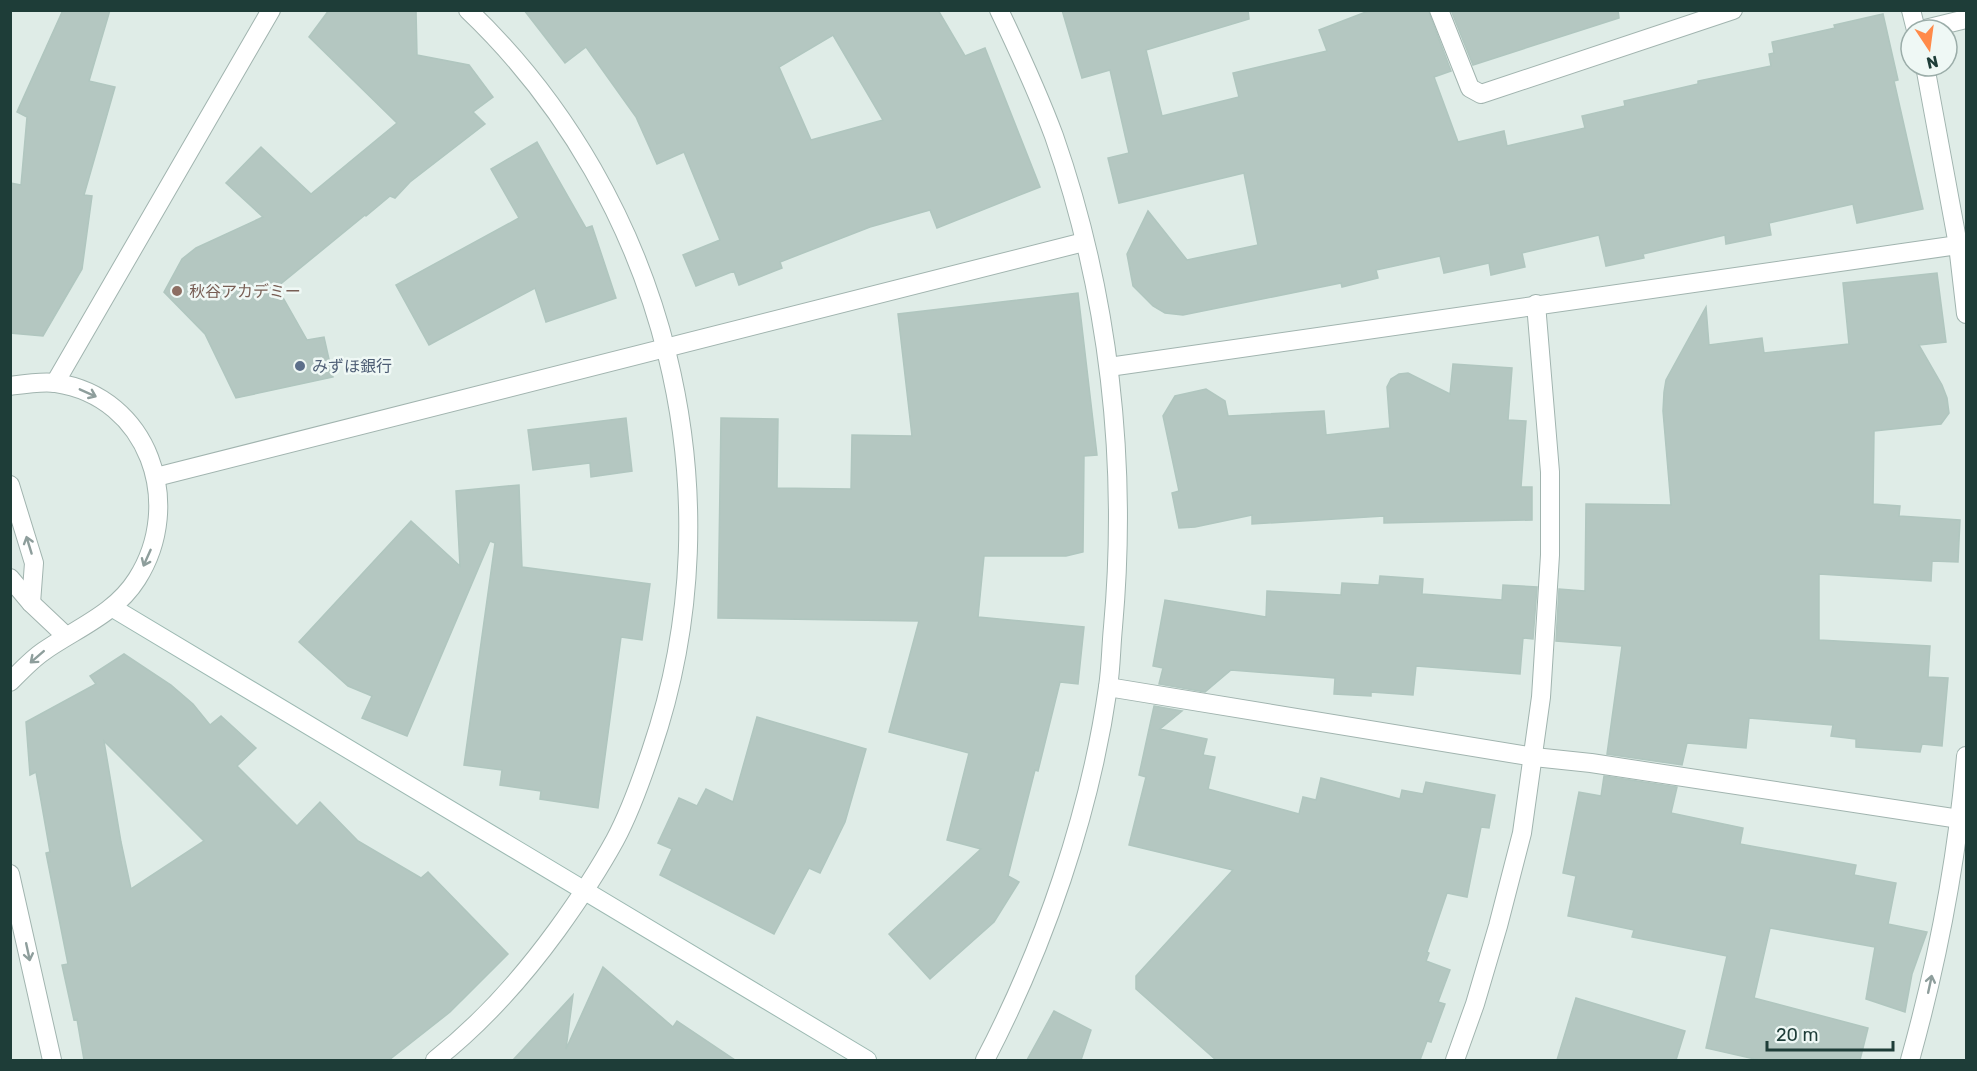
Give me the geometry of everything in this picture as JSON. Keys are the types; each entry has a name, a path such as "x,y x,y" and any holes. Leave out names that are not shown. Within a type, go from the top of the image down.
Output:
{"street":[{"path":"55,382 271,10"},
{"path":"435,1060 455,1045 506,994 540,953 585,890 615,839 637,792 663,717 675,671 684,617 688,560 688,500 679,411 666,348 649,293 626,232 604,187 552,104 518,63 468,10"},
{"path":"985,1060 1036,949 1081,814 1108,687 1118,576 1119,515 1117,450 1109,367 1084,242 1070,187 1053,136 1032,82 999,10"},
{"path":"1439,10 1470,88 1481,94 1733,10"},
{"path":"1927,78 1958,245 1966,314"},
{"path":"156,477 1084,242"},
{"path":"1109,367 1958,245"},
{"path":"1455,1060 1475,1004 1522,833 1541,697 1550,555 1550,472 1536,304"},
{"path":"10,386 55,382 87,392 113,407 140,435 156,477 158,507 150,554 136,580 113,608 41,652 10,682"},
{"path":"10,485 34,563 31,603"},
{"path":"10,578 31,603 66,636"},
{"path":"113,608 867,1060"},
{"path":"1108,687 1534,757 1591,763 1963,820"},
{"path":"1910,1060 1926,1003 1948,903 1963,820 1966,756"},
{"path":"10,874 51,1060"}],"building":[{"path":"63,10 110,10 89,81 115,87 84,195 92,196 82,269 43,336 10,333 10,183 21,185 27,117 17,112"},
{"path":"329,10 416,10 417,55 469,65 493,97 473,112 485,124 410,182 395,198 390,196 277,287 307,340 324,337 333,377 236,398 205,334 164,292 182,259 196,248 263,217 226,183 261,147 311,194 397,123 309,37"},
{"path":"524,10 938,10 965,56 985,48 1040,187 937,228 930,210 870,227 780,262 782,268 739,285 734,271 696,286 683,255 720,240 684,152 657,164 636,117 586,47 565,63","holes":["833,35 883,120 811,140 779,67"]},
{"path":"1062,10 1248,10 1249,19 1146,50 1162,116 1239,97 1233,73 1327,51 1319,30 1371,10 1428,10 1451,71 1434,77 1458,142 1504,131 1507,146 1585,128 1582,116 1625,106 1624,101 1698,84 1698,81 1771,66 1769,54 1774,53 1772,42 1835,28 1834,25 1883,14 1898,80 1894,81 1923,209 1857,223 1853,204 1769,223 1771,235 1726,244 1725,235 1643,254 1644,258 1606,266 1599,235 1522,253 1525,267 1491,275 1489,263 1444,273 1440,256 1376,270 1378,278 1342,287 1341,283 1183,315 1165,313 1153,306 1133,286 1127,254 1148,211 1187,260 1258,245 1244,173 1119,203 1108,158 1129,153 1110,70 1082,78"},
{"path":"1451,10 1618,10 1619,18 1473,65"},
{"path":"537,142 586,228 592,226 616,298 546,322 535,288 429,345 396,285 519,218 491,169"},
{"path":"1937,273 1946,342 1919,345 1942,385 1949,413 1941,424 1874,431 1873,504 1900,506 1899,516 1960,520 1958,562 1932,561 1931,581 1819,574 1819,640 1930,646 1928,677 1948,678 1942,746 1922,744 1920,752 1856,747 1856,739 1831,736 1833,725 1749,718 1746,748 1687,743 1682,765 1607,754 1622,646 1556,641 1559,589 1585,591 1586,504 1671,505 1663,411 1666,380 1706,307 1709,345 1762,338 1764,353 1849,344 1843,283"},
{"path":"1078,293 1097,455 1084,456 1083,552 1066,556 984,556 978,617 1084,627 1078,684 1060,682 1008,876 1019,882 994,922 930,979 889,934 981,849 947,840 969,753 889,732 919,621 718,618 721,418 778,419 777,488 851,489 852,435 912,436 898,314"},
{"path":"1453,364 1512,368 1508,420 1526,421 1521,487 1532,487 1532,520 1384,523 1384,516 1252,524 1252,515 1195,527 1179,528 1172,493 1179,491 1163,416 1175,396 1206,389 1225,401 1228,416 1324,411 1326,435 1390,428 1387,387 1391,379 1399,374 1408,373 1450,394"},
{"path":"626,418 632,471 591,477 590,463 533,470 528,430"},
{"path":"519,485 522,567 650,584 642,640 621,637 598,808 540,799 541,791 500,785 502,770 464,765 495,543 490,541 407,736 362,718 372,696 348,686 299,642 411,521 460,566 456,491"},
{"path":"1380,576 1423,579 1422,594 1502,600 1503,585 1537,587 1533,639 1523,638 1520,674 1416,666 1413,695 1371,692 1371,696 1334,694 1335,678 1231,670 1205,692 1159,684 1163,668 1153,666 1165,600 1266,617 1267,591 1341,595 1342,583 1379,585"},
{"path":"124,654 171,685 193,704 210,725 221,716 256,748 237,766 297,826 320,802 358,841 421,878 428,872 508,954 450,1012 389,1060 84,1060 77,1019 74,1020 62,965 68,964 46,853 50,852 36,772 30,775 26,722 96,684 90,676","holes":["104,741 204,841 131,889"]},
{"path":"1154,706 1182,711 1160,729 1207,739 1203,755 1215,757 1208,789 1299,814 1303,797 1316,800 1321,778 1400,799 1402,790 1423,794 1426,782 1495,795 1489,828 1481,827 1467,897 1447,893 1427,952 1429,953 1426,961 1450,970 1438,1002 1445,1004 1431,1042 1427,1041 1420,1060 1216,1060 1136,989 1136,976 1233,870 1129,845 1146,777 1139,775"},
{"path":"757,717 866,749 845,822 820,873 809,868 774,934 660,875 672,849 658,843 679,798 697,806 706,789 733,802"},
{"path":"1604,776 1677,787 1671,813 1743,828 1740,844 1856,865 1854,875 1896,883 1888,924 1927,932 1912,974 1905,1012 1866,999 1875,947 1770,928 1754,998 1868,1028 1860,1060 1759,1060 1706,1048 1727,956 1632,937 1634,930 1568,916 1576,876 1563,873 1579,792 1601,796"},
{"path":"603,967 673,1027 677,1021 735,1060 513,1060 573,995 566,1049"},
{"path":"1576,998 1685,1031 1676,1060 1557,1060"},
{"path":"1054,1011 1091,1030 1081,1060 1027,1060"}],"place":[{"name":"秋谷アカデミー","path":"177,291"},
{"name":"みずほ銀行","path":"300,366"}]}
